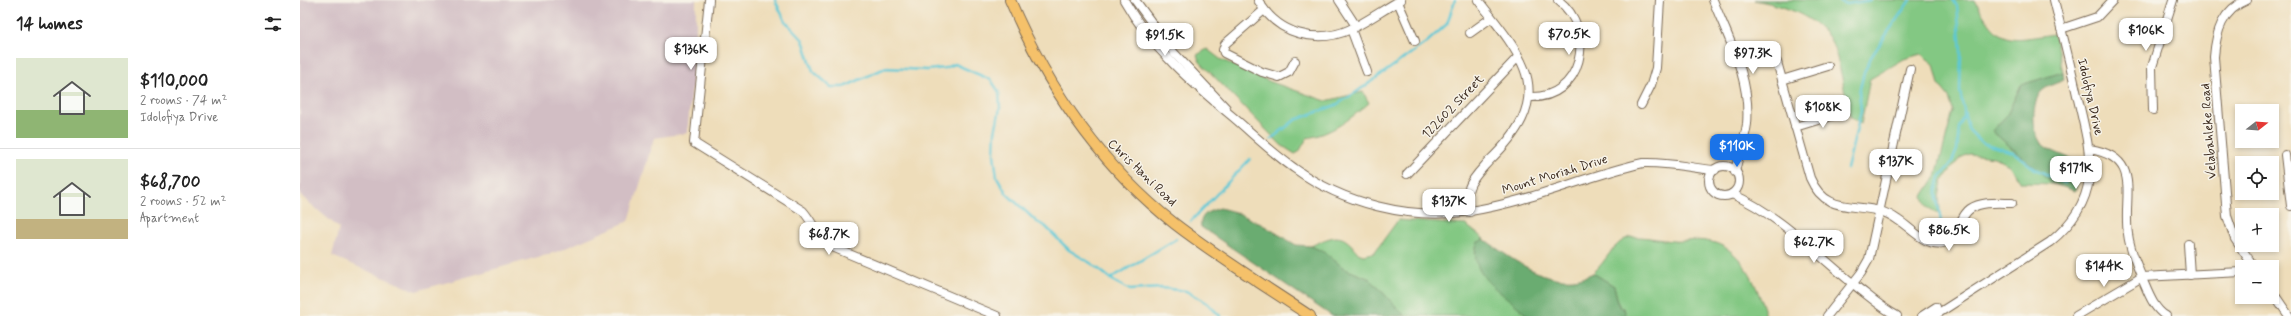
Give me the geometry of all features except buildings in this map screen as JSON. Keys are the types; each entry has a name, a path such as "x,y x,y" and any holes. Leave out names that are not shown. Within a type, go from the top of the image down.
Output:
{"main road":[{"name":"Chris Hani Road","path":"1010,0 1027,40 1044,72 1074,118 1121,174 1175,224 1310,316"}],"street":[{"path":"709,0 694,143 803,211 811,219 822,240 830,246 997,316"},
{"name":"Mount Moriah Drive","path":"1124,0 1145,31 1166,57 1200,91 1294,168 1317,182 1343,194 1381,207 1402,211 1427,213 1470,212 1643,163 1666,162 1696,168 1719,168 1735,172"},
{"name":"Mount Moriah Drive","path":"1135,0 1174,52 1220,100 1233,117"},
{"path":"1258,0 1264,10 1286,29 1305,36 1326,36 1354,28 1400,1 1416,41"},
{"path":"1339,0 1354,28 1367,72"},
{"path":"1470,212 1468,202 1469,186 1481,170 1515,133 1522,122 1529,97 1527,79 1518,57 1478,0"},
{"path":"1529,97 1546,97 1554,94 1568,79 1581,52 1580,30 1572,15 1558,0"},
{"path":"1641,105 1651,85 1656,68 1660,0"},
{"path":"1713,0 1738,59 1747,94 1747,125 1738,154 1735,172 1738,176 1738,186 1732,194"},
{"name":"Idolofiya Drive","path":"1934,316 2050,242 2065,230 2076,215 2088,185 2090,149 2054,0"},
{"path":"2061,29 2097,17 2110,6 2113,0"},
{"path":"2153,110 2152,68 2173,0"},
{"name":"Velabahleke Road","path":"2247,0 2234,7 2221,23 2216,37 2214,57 2227,216 2235,239 2249,260"},
{"path":"1264,10 1225,44 1223,50 1224,53 1262,72 1280,77 1289,72 1295,60"},
{"path":"1470,34 1491,18"},
{"name":"122602 Street","path":"1407,174 1518,57"},
{"path":"1777,62 1810,178 1818,193 1829,203 1881,210 1896,218 1925,240 1938,244 1944,243 1953,237 1970,209 1984,204 2012,203"},
{"path":"1782,80 1828,66"},
{"path":"1828,316 1854,284 1869,260 1881,210 1910,69"},
{"path":"1795,127 1844,112"},
{"path":"2090,149 2112,156 2123,167 2127,176 2129,197 2127,232 2130,245 2151,299 2163,315"},
{"path":"1710,181 1719,168 1738,154"},
{"path":"2285,155 2291,206"},
{"path":"1696,168 1710,181 1715,193 1724,196 1732,194 1752,202"},
{"path":"1738,186 1752,202 1788,228 1889,313 1897,316"},
{"path":"2188,244 2190,275"},
{"path":"2076,316 2142,277 2235,272"},
{"path":"2279,301 2289,316"},
{"name":"Idolofiya Drive","path":"1922,316 1936,307 1934,316"}],"shaded area":[{"path":"300,0 696,0 696,50 687,133 654,138 629,221 556,252 416,291 332,256 339,228 300,195"}],"green space":[{"path":"1754,0 1975,0 1991,26 1998,33 2006,37 2025,38 2054,34 2063,72 2021,85 2007,115 1992,131 2054,184 2021,183 2009,165 1994,157 1969,154 1960,158 1942,181 1939,198 1940,210 1936,213 1933,212 1927,206 1923,196 1936,176 1953,111 1949,97 1939,85 1934,64 1921,54 1904,59 1870,79 1861,124 1850,117 1838,63 1832,42 1828,36 1821,28 1804,16 1785,8"},
{"path":"1207,49 1220,59 1271,82 1326,101 1363,92 1369,103 1348,120 1333,129 1307,138 1299,152 1295,154 1281,145 1200,62 1197,55"},
{"path":"2063,72 2064,80 2042,91 2038,96 2034,110 2034,118 2036,133 2043,145 2078,163 2080,171 2075,191 2054,184 1992,131 2007,115 2021,85"},
{"path":"1220,208 1235,212 1263,225 1296,245 1311,246 1324,252 1345,269 1370,279 1405,316 1332,316 1201,227 1203,216"},
{"path":"1398,220 1466,225 1484,239 1477,243 1475,252 1514,303 1527,316 1405,316 1370,279 1345,269 1324,252 1311,246 1326,239 1337,237 1347,241 1358,253 1363,255 1374,253"},
{"path":"1630,237 1677,241 1702,240 1719,244 1739,259 1746,269 1753,281 1766,316 1626,316 1624,309 1619,306 1614,286 1593,273 1619,243"},
{"path":"1484,239 1522,265 1550,277 1565,279 1579,278 1593,273 1614,286 1619,306 1624,309 1626,316 1527,316 1491,285 1483,276 1478,267 1475,256 1477,243"}],"waterway":[{"path":"775,0 785,21 803,40 813,71 831,87 844,87 885,68 927,70 945,68 955,64 991,80 999,92 1000,108 995,132 994,154 997,177 1007,194 1037,222 1045,226 1069,250 1092,264 1115,282 1130,290 1162,288 1186,291 1207,303 1220,316"},
{"path":"1271,139 1295,120 1336,105 1427,42 1447,24 1455,0"},
{"path":"1837,0 1847,4 1871,0"},
{"path":"1847,169 1861,111 1859,92 1864,73 1871,57 1910,0"},
{"path":"1953,0 1957,5 1961,51 1960,92 1968,129 1982,143 2013,152 2035,169 2065,183"},
{"path":"1942,228 1936,192 1940,177 1951,164 1957,150 1959,128 1964,114"},
{"path":"1191,221 1250,159"},
{"path":"1110,279 1176,239"}]}
